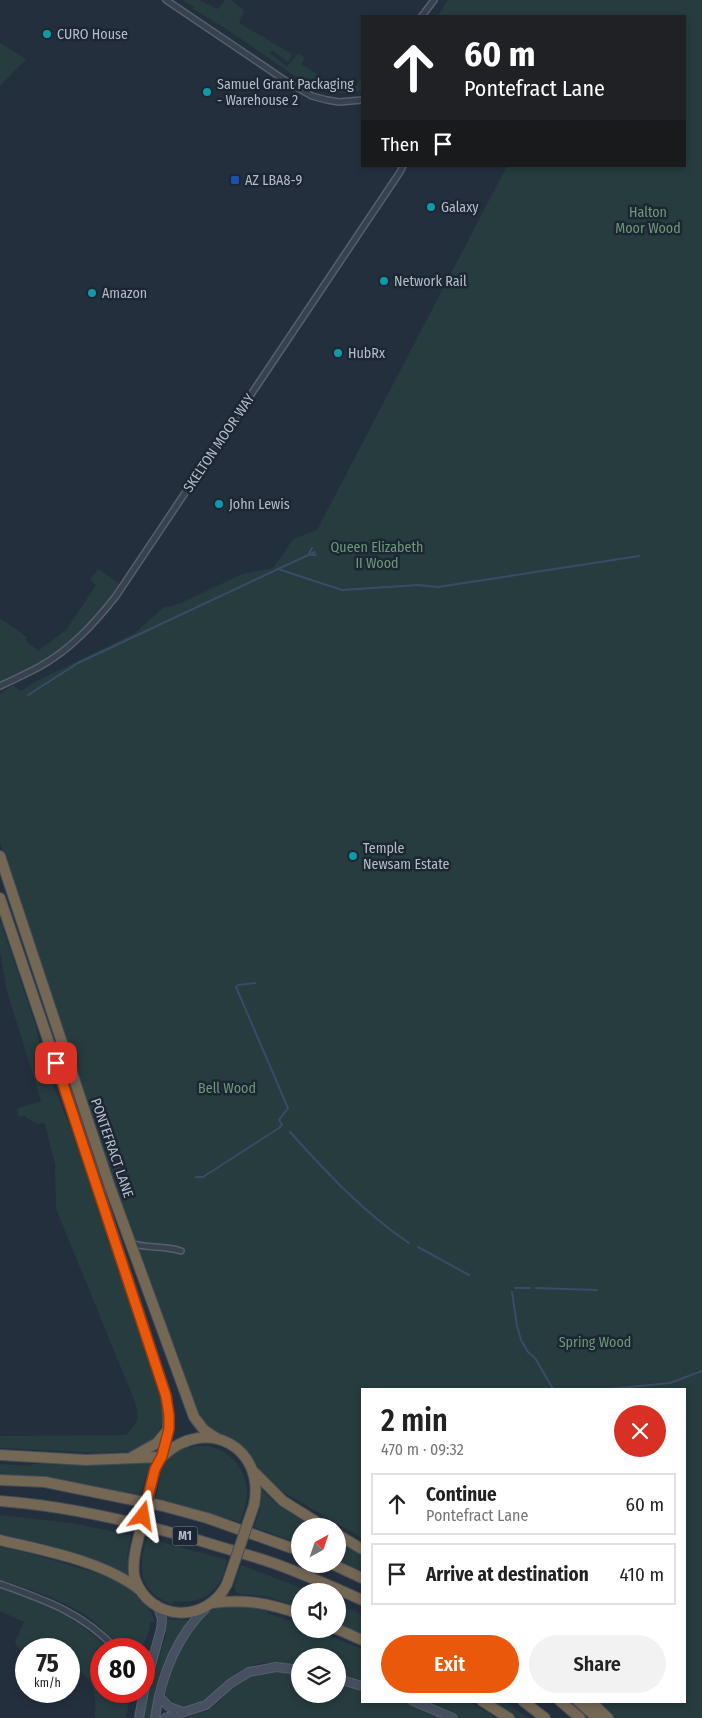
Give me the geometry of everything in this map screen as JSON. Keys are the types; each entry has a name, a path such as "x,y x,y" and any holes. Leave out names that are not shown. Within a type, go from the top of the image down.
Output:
{"highway":[{"name":"PONTEFRACT LANE","path":"0,856 136,1260 194,1417 204,1430 216,1438"},
{"name":"PONTEFRACT LANE","path":"0,898 166,1396 169,1429 162,1456"},
{"path":"129,1459 157,1443 169,1429"},
{"path":"140,1590 133,1566 155,1469 162,1456 172,1447 186,1440 205,1436 216,1438 234,1447 243,1456 252,1471 283,1501 310,1518"},
{"path":"0,1454 86,1460 162,1456"},
{"path":"211,1604 223,1592 227,1584 254,1505 255,1494 252,1471"},
{"name":"M1","path":"0,1480 44,1482 163,1506 207,1518 291,1549"},
{"name":"M1","path":"0,1501 27,1503 99,1514 153,1527 268,1561 321,1581 361,1600"},
{"path":"0,1540 85,1563 115,1574 140,1590 164,1610 188,1613 211,1604 250,1601 291,1611"},
{"path":"346,1540 361,1548"},
{"path":"346,1571 361,1578"},
{"path":"346,1633 361,1640"},
{"path":"485,1703 510,1718"},
{"path":"526,1703 545,1718"},
{"path":"562,1703 580,1718"},
{"path":"580,1703 597,1718"},
{"path":"592,1703 608,1718"}],"street":[{"path":"166,0 286,81 312,96 339,102 361,100"},
{"path":"423,15 434,0"},
{"name":"SKELTON MOOR WAY","path":"0,686 39,667 68,646 91,626 116,596 402,167"},
{"path":"130,1242 150,1248 172,1248 181,1251"},
{"path":"136,1260 150,1248"},
{"path":"0,1584 62,1607 93,1628 104,1638"},
{"path":"155,1718 165,1675 182,1638 200,1614 211,1604"},
{"path":"155,1650 162,1619 157,1605"},
{"path":"165,1718 206,1705 231,1683 249,1672 276,1667 291,1669"},
{"path":"346,1681 361,1686"},
{"path":"159,1696 169,1706 183,1712"},
{"path":"139,1718 142,1703"},
{"path":"419,1703 453,1718"}],"green space":[{"path":"182,0 199,0 218,9 225,0 231,0 244,10 239,23 292,54 288,62 272,50 270,53 287,67 298,53 305,58 301,64 337,87 340,83 356,86 361,78 361,91 329,92 308,85 225,28 193,9 194,7"},
{"name":"Temple Newsam Estate","path":"448,0 702,0 702,1718 605,1718 588,1703 686,1703 686,1388 361,1388 361,1537 346,1529 346,1518 328,1518 278,1489 276,1491 242,1447 206,1426 193,1408 144,1263 132,1238 0,843 0,694 13,685 21,691 33,683 135,633 163,608 179,604 242,574 273,568 293,539 317,530 506,167 686,167 686,15 439,15"},
{"path":"0,43 26,59 0,86"},
{"path":"98,569 123,586 91,626 39,667 0,686 0,618 27,637 25,640 38,651 67,629 96,585 90,580"},
{"path":"0,920 36,1026 48,1072 77,1145 162,1403 163,1413 160,1429 151,1440 129,1454 128,1451 102,1453 0,1448 0,1436 126,1435 135,1424 138,1416 135,1402 56,1209 55,1164 45,1124 38,1124 25,1116 19,1117 16,1109 41,1101 7,991 0,952"},
{"path":"190,1444 191,1447 213,1447 223,1451 238,1465 246,1484 247,1495 246,1505 240,1522 156,1498 160,1478 158,1477 166,1461 174,1453"},
{"path":"152,1463 146,1475 141,1496 84,1485 0,1476 0,1464 31,1466 32,1464"},
{"path":"261,1489 278,1505 298,1518 291,1518 291,1541 254,1527 261,1507 259,1506"},
{"path":"0,1515 71,1523 131,1535 127,1558 129,1576 0,1537"},
{"path":"147,1538 227,1560 221,1580 211,1593 193,1601 173,1601 172,1604 161,1599 152,1593 143,1578 142,1559"},
{"path":"346,1546 361,1555 361,1571 346,1564"},
{"path":"0,1547 21,1551 108,1577 128,1587 146,1606 155,1622 150,1622 146,1638 112,1638 97,1624 70,1606 0,1579"},
{"path":"241,1565 291,1584 291,1604 264,1596 240,1594 236,1592 234,1587"},
{"path":"0,1587 24,1595 58,1611 79,1624 96,1638 90,1638 90,1682 80,1671 80,1638 17,1638 24,1622 0,1611"},
{"path":"248,1606 267,1611 267,1613 291,1621 291,1638 335,1638 361,1649 361,1682 346,1677 346,1648 291,1648 291,1664 273,1662 253,1665 236,1674 204,1701 191,1706 178,1706 168,1699 165,1692 167,1681 175,1659 186,1638 200,1619 212,1610"},
{"path":"346,1607 361,1614 361,1636 346,1628"},
{"path":"166,1619 187,1620 189,1622 169,1655 159,1680 155,1697 155,1672 166,1635"},
{"path":"272,1669 291,1672 291,1703 346,1703 346,1684 361,1689 361,1703 410,1703 444,1718 181,1718 207,1711 220,1701 236,1683 251,1674"},
{"path":"95,1703 129,1703 126,1718 95,1718"},
{"path":"146,1703 154,1703 151,1718 143,1718"},
{"path":"429,1703 471,1703 496,1718 461,1718"},
{"path":"492,1703 508,1703 528,1718 514,1718"}],"waterway":[{"path":"312,548 308,555 316,555"},
{"path":"278,569 315,552"},
{"path":"28,695 78,663 278,569 342,590 418,585 438,587 639,556"},
{"path":"196,1177 203,1177 279,1128 282,1125 279,1120 288,1108 236,987 238,985 255,983"},
{"path":"290,1132 361,1205 409,1243"},
{"path":"418,1247 469,1275"},
{"path":"515,1288 530,1288"},
{"path":"536,1288 597,1290"},
{"path":"512,1292 521,1340 528,1352 535,1358 552,1388"},
{"path":"620,1388 670,1383 702,1371"}],"place":[{"name":"CURO House","path":"47,34"},
{"name":"Samuel Grant Packaging - Warehouse 2","path":"207,92"},
{"name":"AZ LBA8-9","path":"235,180"},
{"name":"Galaxy","path":"431,207"},
{"name":"Network Rail","path":"384,281"},
{"name":"Amazon","path":"92,293"},
{"name":"HubRx","path":"338,353"},
{"name":"John Lewis","path":"219,504"},
{"name":"Temple Newsam Estate","path":"353,856"}],"route":[{"path":"56,1063 166,1396 169,1429 162,1456 155,1469 143,1516"}],"park label":[{"name":"Halton Moor Wood","path":"648,220"},
{"name":"Queen Elizabeth II Wood","path":"377,556"},
{"name":"Bell Wood","path":"227,1088"},
{"name":"Spring Wood","path":"595,1342"}]}
